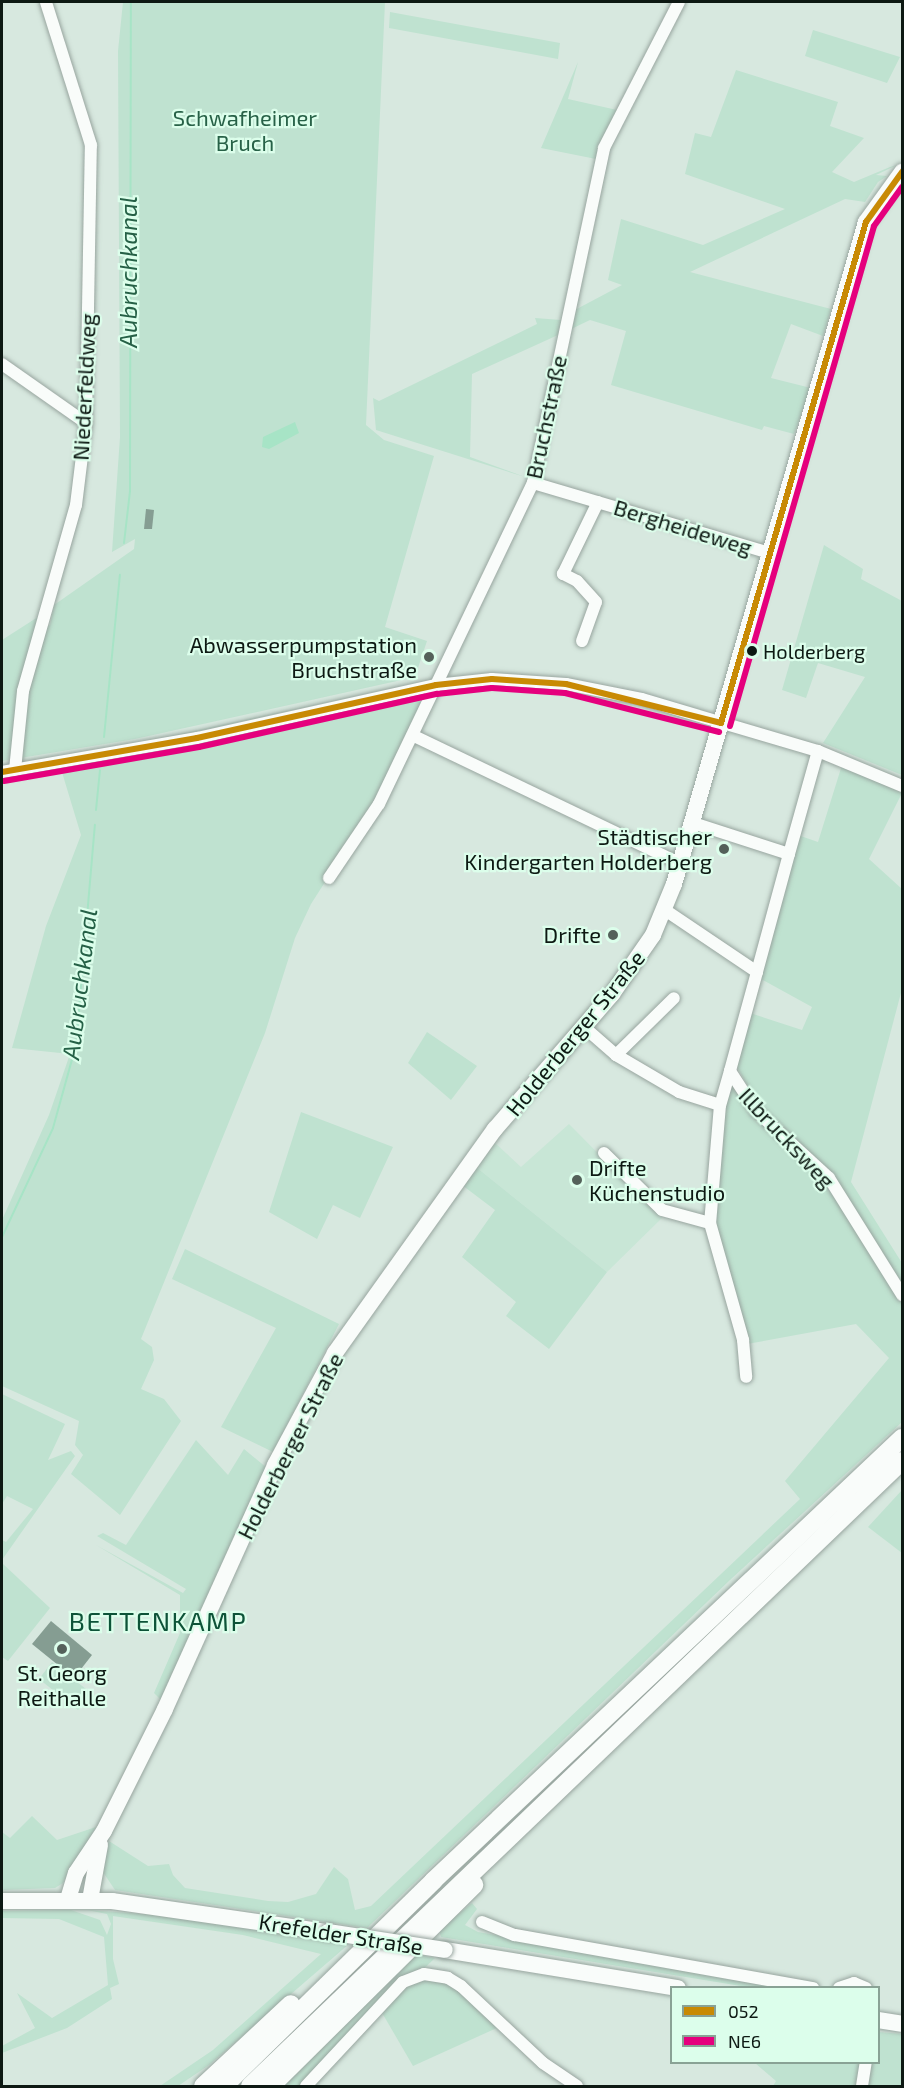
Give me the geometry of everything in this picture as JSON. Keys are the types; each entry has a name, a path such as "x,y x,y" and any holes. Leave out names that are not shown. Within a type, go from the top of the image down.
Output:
{"highway":[{"path":"224,2086 433,1881 903,1438"},
{"path":"250,2086 903,1461"},
{"path":"271,2086 456,1905 560,1791"},
{"path":"193,2086 433,1881"},
{"path":"203,2086 281,2013"}],"main road":[{"name":"Holderberger Straße","path":"68,1899 76,1873 104,1831 165,1710 275,1465 335,1353 489,1138 640,959 665,910 866,222 903,172"},
{"name":"Holderberger Straße","path":"90,1900 104,1831"},
{"name":"Krefelder Straße","path":"2,1901 90,1900 328,1932 670,1987"},
{"path":"880,2020 903,2024"}],"street":[{"name":"Niederfeldweg","path":"15,770 23,691 76,504 86,423 90,145 46,2"},
{"name":"Bruchstraße","path":"330,878 379,804 414,736 533,483 604,148 678,2"},
{"path":"2,364 86,423"},
{"name":"Bergheideweg","path":"533,483 769,553"},
{"name":"Bergheideweg","path":"582,641 596,602 577,581 563,574 598,502"},
{"path":"2,772 197,738 436,685 492,679 566,684 721,723 818,751 903,786"},
{"path":"414,736 679,863"},
{"name":"Illbrucksweg","path":"818,751 730,1071 756,1112 829,1178 903,1295"},
{"path":"690,822 789,854"},
{"path":"665,910 757,972"},
{"path":"616,1055 674,998"},
{"path":"584,1027 616,1055 678,1092 720,1105"},
{"path":"730,1071 720,1105 710,1222 716,1258 743,1340 746,1377"},
{"path":"604,1153 662,1210 710,1222"},
{"path":"482,1922 525,1937 802,1986"},
{"path":"306,2086 412,1976 448,1978 487,2010 543,2063 577,2086"},
{"path":"845,1986 854,1983 861,1986"},
{"path":"862,2086 866,2064"}],"shaded area":[{"path":"295,422 299,433 269,449 262,447 263,437"},
{"path":"569,1124 662,1218 607,1272 476,1167 494,1142 521,1167"}],"green space":[{"name":"Schwafheimer Bruch","path":"123,2 385,2 366,425 384,440 434,456 385,627 427,641 415,677 135,739 2,761 2,640 41,615 40,630 50,625 54,605 134,549 135,539 112,552 120,437 118,51"},
{"path":"390,12 560,43 558,59 389,28"},
{"path":"813,30 900,57 887,83 805,56"},
{"path":"578,62 568,99 617,110 596,159 541,148"},
{"path":"736,70 838,102 830,126 864,138 832,172 854,182 897,165 876,175 887,176 878,182 865,202 845,199 690,272 831,309 823,336 791,324 771,378 811,388 794,434 764,426 762,430 611,385 626,331 590,320 567,331 573,311 622,285 608,280 621,219 703,245 785,209 685,174 695,133 711,137"},
{"path":"535,318 561,320 558,335 472,374 470,457 525,477 376,430 373,398 379,401 537,324"},
{"path":"824,545 863,569 861,579 902,601 902,775 823,743 865,677 818,663 806,698 782,690"},
{"path":"422,681 163,739 120,745 166,737"},
{"path":"414,695 422,705 380,796 311,904 295,938 265,1033 141,1339 152,1347 154,1360 141,1389 164,1399 181,1421 120,1515 71,1474 83,1455 75,1445 79,1421 2,1386 2,1220 49,1115 70,1054 12,1048 46,926 81,835 61,769"},
{"path":"842,765 902,793 869,859 902,889 902,989 851,1182 902,1263 902,1288 840,1187 764,1115 736,1065 750,1013 802,1030 812,1007 761,979 774,932 766,929 789,832 818,842"},
{"path":"427,1032 477,1066 451,1100 408,1063"},
{"path":"730,1085 834,1192 902,1304 902,1422 730,1580 367,1928 115,1890 101,1869 109,1841 148,1866 169,1864 173,1875 185,1888 268,1901 288,1902 316,1894 334,1867 348,1879 355,1910 371,1906 800,1499 785,1481 889,1358 856,1324 747,1344 713,1222 720,1123"},
{"path":"301,1112 393,1147 360,1218 333,1205 317,1239 269,1212"},
{"path":"476,1167 607,1272 549,1349 506,1316 516,1302 462,1257 495,1210 462,1185"},
{"path":"185,1249 339,1324 273,1452 221,1427 276,1328 172,1279"},
{"path":"2,1394 65,1424 48,1460 71,1451 75,1456 2,1560 2,1540 6,1542 33,1509 7,1496 2,1504"},
{"path":"196,1440 228,1475 244,1449 267,1468 161,1700 154,1693 180,1633 180,1595 96,1545 183,1593 186,1589 97,1536 103,1533 126,1545"},
{"path":"902,1490 902,1553 868,1527"},
{"path":"2,1563 50,1608 8,1661 2,1657"},
{"path":"52,1662 91,1693 78,1710 39,1679"},
{"path":"32,1816 57,1840 96,1827 63,1883 55,1888 2,1890 2,1832 10,1838"},
{"path":"472,1903 477,1909 465,1925 478,1932 788,1986 741,1986 441,1937 439,1930"},
{"path":"71,1910 100,1920 107,1935 111,1924 107,1914 87,1910 172,1916 349,1944 209,2065 178,2086 160,2086 213,2050 321,1954 243,1935 113,1916 113,1959 119,1984 110,1988 112,1999 67,2028 2,2053 2,2046 35,2028 17,1993 52,2018 108,1985 104,1937 59,1919 2,1918 2,1911"},
{"path":"414,1954 435,1958 302,2086 280,2086"},
{"path":"414,1979 447,1980 499,2027 413,2066 381,2011"},
{"path":"880,2032 902,2034 902,2086 773,2086 776,2081 756,2064 880,2064"}],"building":[{"path":"146,509 154,510 152,529 144,529"},
{"name":"St. Georg Reithalle","path":"51,1621 92,1655 74,1678 32,1644"}],"waterway":[{"name":"Aubruchkanal","path":"124,543 130,491 131,2"},
{"name":"Aubruchkanal","path":"104,737 120,575"},
{"name":"Aubruchkanal","path":"96,810 100,770"},
{"name":"Aubruchkanal","path":"2,1237 53,1128 76,1045 95,825"}],"transit line":[{"name":"052","path":"721,723 866,222 902,172"},
{"name":"NE6","path":"730,726 874,226 902,187"},
{"name":"052","path":"2,772 197,738 436,685 492,679 566,684 721,723"},
{"name":"NE6","path":"4,781 199,747 437,694 492,688 565,693 719,732"}],"place":[{"name":"Holderberg","path":"752,651"},
{"name":"Abwasserpumpstation Bruchstraße","path":"429,657"},
{"name":"Städtischer Kindergarten Holderberg","path":"724,849"},
{"name":"Drifte","path":"613,935"},
{"name":"Drifte Küchenstudio","path":"577,1180"},
{"name":"St. Georg Reithalle","path":"62,1649"}],"district":[{"name":"BETTENKAMP","path":"158,1621"}]}
